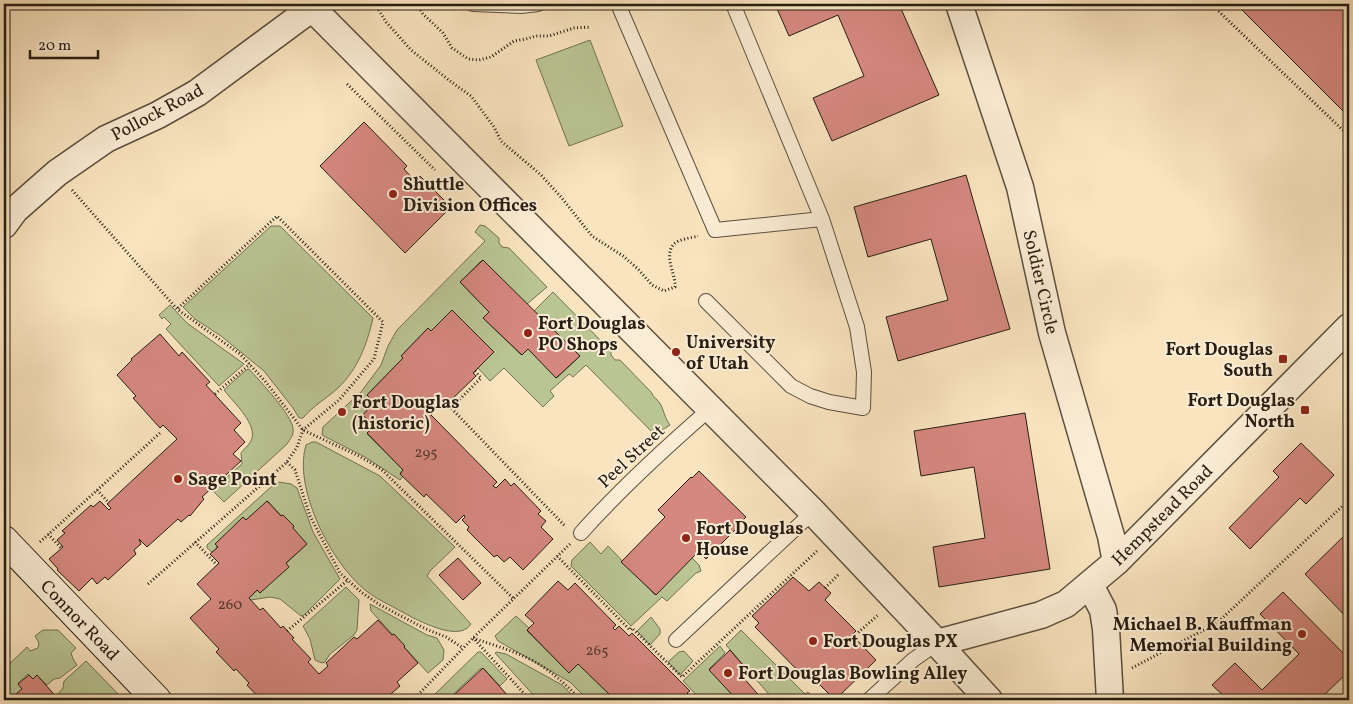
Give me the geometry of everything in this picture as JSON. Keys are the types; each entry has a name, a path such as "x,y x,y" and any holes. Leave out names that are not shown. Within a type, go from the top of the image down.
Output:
{"street":[{"name":"Soldier Circle","path":"959,4 1020,187 1052,333 1111,536 1116,562"},
{"name":"Pollock Road","path":"4,224 15,210 57,173 106,139 158,116 197,93 310,5"},
{"path":"310,5 813,512 989,700"},
{"name":"Hempstead Road","path":"938,644 1041,615 1066,604 1116,562 1349,326"},
{"name":"Connor Road","path":"4,540 157,700"},
{"path":"1090,585 1103,610 1106,629 1110,700"}],"lane":[{"path":"473,4 521,6 538,4"},
{"path":"618,4 715,230 822,219"},
{"path":"706,301 791,386 810,396 829,402 863,408 864,372 857,327 822,219 733,4"},
{"name":"Peel Street","path":"578,535 647,465 711,408"},
{"path":"676,640 813,512"},
{"path":"869,700 913,660 938,644"}],"path":[{"path":"375,4 386,22 411,50 450,82 471,96 501,141 541,175 592,236 624,256 652,285 659,289 670,290 675,287 676,281 669,257 674,244 678,242"},
{"path":"418,4 423,14 442,33 452,48 468,59 479,60 491,57 514,40 549,36 574,28 591,27"},
{"path":"1211,4 1349,136"},
{"path":"347,84 440,174"},
{"path":"57,173 177,309 240,354 265,381 303,430 359,456 381,469 514,599"},
{"path":"148,584 286,462 297,447 303,430 339,400 374,359 383,322 277,216 177,309"},
{"path":"215,394 250,364"},
{"path":"413,700 578,535 450,408 481,378 475,371"},
{"path":"34,548 160,433"},
{"path":"286,462 295,470 310,516 340,573 380,605 426,629 446,637 463,648"},
{"path":"97,490 109,503"},
{"path":"1128,670 1217,623 1349,500"},
{"path":"48,534 61,548"},
{"path":"195,542 217,565"},
{"path":"557,556 630,630 632,628 682,678 816,551 822,556"},
{"path":"833,567 846,580"},
{"path":"825,588 839,573"},
{"path":"287,631 348,580"},
{"path":"853,637 880,612"},
{"path":"473,638 530,700"},
{"path":"473,638 511,651 541,665 564,683 581,700"}],"green space":[{"path":"590,40 623,126 569,146 536,60"},
{"path":"480,225 485,226 499,238 499,243 502,247 509,248 547,287 527,304 482,260 460,282 489,312 483,318 521,355 528,349 557,378 580,356 534,311 553,292 611,351 611,355 615,360 620,360 651,392 660,403 670,425 655,435 586,365 573,377 569,374 550,391 554,396 543,407 504,368 490,381 478,368 493,352 452,310 431,331 428,328 401,356 403,358 367,395 374,402 363,415 374,427 367,434 403,470 400,473 403,476 400,480 365,457 322,435 323,427 361,392 381,365 388,346 397,330 485,241 475,232"},
{"path":"271,226 280,226 373,318 365,347 351,373 338,388 311,409 303,418 299,418 264,371 221,336 195,319 183,307"},
{"path":"170,305 187,323 244,364 219,386 166,329 171,324 159,315"},
{"path":"249,369 288,416 292,423 293,433 287,444 224,502 212,490 242,464 241,453 251,441 253,435 244,414 224,390"},
{"path":"316,442 380,476 455,547 427,576 471,624 465,630 445,630 411,617 375,597 349,573 334,553 318,524 307,491 303,459 306,445"},
{"path":"279,482 291,484 297,488 313,532 340,579 301,616 280,599 270,597 251,600 249,598 307,544 268,501 216,547 218,550 212,552 207,548 207,545 272,486"},
{"path":"590,542 601,554 608,546 655,595 691,557 699,565 701,571 696,573 667,601 662,597 631,626 571,566 572,560"},
{"path":"346,587 359,600 357,630 354,635 330,654 325,662 322,663 315,660 310,639 303,626"},
{"path":"370,604 427,635 437,638 444,650 443,660 428,673 371,611"},
{"path":"516,616 529,628 527,631 569,673 578,664 609,694 606,697 608,700 588,700 570,682 498,641 495,636"},
{"path":"651,617 660,629 660,634 650,645 637,631"},
{"path":"43,630 58,630 76,648 71,653 77,665 47,685 37,676 33,679 28,674 18,683 23,688 11,700 4,700 4,669 27,647 30,651 38,648 39,643 35,636"},
{"path":"741,630 805,694 808,692 816,700 774,700 726,645"},
{"path":"720,646 725,653 709,669 737,700 701,700 683,681"},
{"path":"684,651 693,661 680,675 668,662 679,652"},
{"path":"478,652 481,652 507,679 500,686 484,669 480,669 447,700 429,700"},
{"path":"495,653 506,654 562,685 577,700 538,700"},
{"path":"86,661 124,700 61,700 57,695 63,688 64,681"}],"building":[{"path":"775,4 899,4 939,95 832,141 813,98 864,76 838,15 789,36"},
{"path":"1236,4 1338,4 1349,15 1349,117"},
{"name":"Shuttle Division Offices","path":"364,122 407,166 404,169 415,181 420,176 451,207 405,253 320,166"},
{"path":"966,175 1010,329 898,361 886,317 948,300 931,239 868,257 854,207"},
{"name":"Fort Douglas PO Shops","path":"483,260 580,356 556,378 528,349 522,355 483,318 489,312 460,282"},
{"path":"452,310 494,352 473,373 476,376 448,403 445,401 431,415 497,482 493,486 496,488 505,479 511,486 514,483 541,511 538,514 546,521 541,527 553,539 523,570 510,557 504,562 497,555 494,557 467,530 469,527 462,520 465,517 464,515 456,523 426,494 424,497 400,474 403,470 367,433 374,427 363,415 374,402 367,395 403,358 401,356 428,328 431,331"},
{"name":"Sage Point","path":"160,334 179,356 182,352 210,382 206,385 241,423 234,430 245,442 233,454 241,461 202,497 204,499 190,516 181,522 178,519 147,547 139,539 141,544 134,550 136,554 108,580 105,577 97,584 92,578 79,591 57,570 49,559 63,547 57,540 65,533 62,531 91,505 93,507 100,501 109,510 111,508 107,504 177,439 163,425 160,428 133,398 136,396 117,375 131,359"},
{"path":"1025,413 1050,569 939,587 933,547 985,538 974,467 921,476 914,431"},
{"path":"1301,443 1334,475 1306,504 1300,498 1250,549 1229,528 1279,477 1273,471"},
{"name":"Fort Douglas House","path":"699,471 746,517 706,559 699,551 656,595 621,562 665,517 658,510"},
{"name":"Sage Point","path":"267,501 294,526 293,528 307,544 286,563 289,567 260,593 257,590 249,598 260,610 263,608 281,628 283,626 294,638 292,639 311,659 308,662 319,674 328,666 326,663 354,637 357,639 378,620 392,635 394,634 418,663 397,682 400,686 384,700 261,700 236,669 234,671 216,652 219,649 190,618 211,599 197,584 219,563 210,554 218,547 215,544 243,517 246,520"},
{"path":"1349,531 1349,620 1305,574"},
{"path":"458,558 481,583 463,600 439,575"},
{"name":"Fort Douglas PX","path":"793,577 809,591 819,582 831,593 825,600 856,631 852,635 876,660 835,700 811,676 807,680 755,627 759,623 752,616"},
{"path":"558,581 568,590 575,583 616,625 613,628 615,630 619,626 629,636 632,633 690,691 687,693 694,700 609,700 606,697 609,694 578,664 569,673 527,630 534,623 525,615"},
{"name":"Michael B. Kauffman Memorial Building","path":"1283,592 1349,659 1349,671 1319,700 1228,700 1212,685 1235,663 1262,690 1299,654 1260,614"},
{"name":"Fort Douglas Bowling Alley","path":"730,650 747,670 741,675 763,700 737,700 709,670"},
{"path":"483,668 510,698 507,700 455,700 457,699 454,695"},
{"path":"29,675 33,679 37,675 59,700 9,700 22,689 18,684"}],"place":[{"name":"Shuttle Division Offices","path":"393,194"},
{"name":"Fort Douglas PO Shops","path":"528,333"},
{"name":"University of Utah","path":"676,352"},
{"name":"Fort Douglas South","path":"1283,359"},
{"name":"Fort Douglas North","path":"1305,410"},
{"name":"Fort Douglas (historic)","path":"342,412"},
{"name":"Sage Point","path":"178,479"},
{"name":"Fort Douglas House","path":"686,538"},
{"name":"Michael B. Kauffman Memorial Building","path":"1302,634"},
{"name":"Fort Douglas PX","path":"813,641"},
{"name":"Fort Douglas Bowling Alley","path":"728,673"}]}
